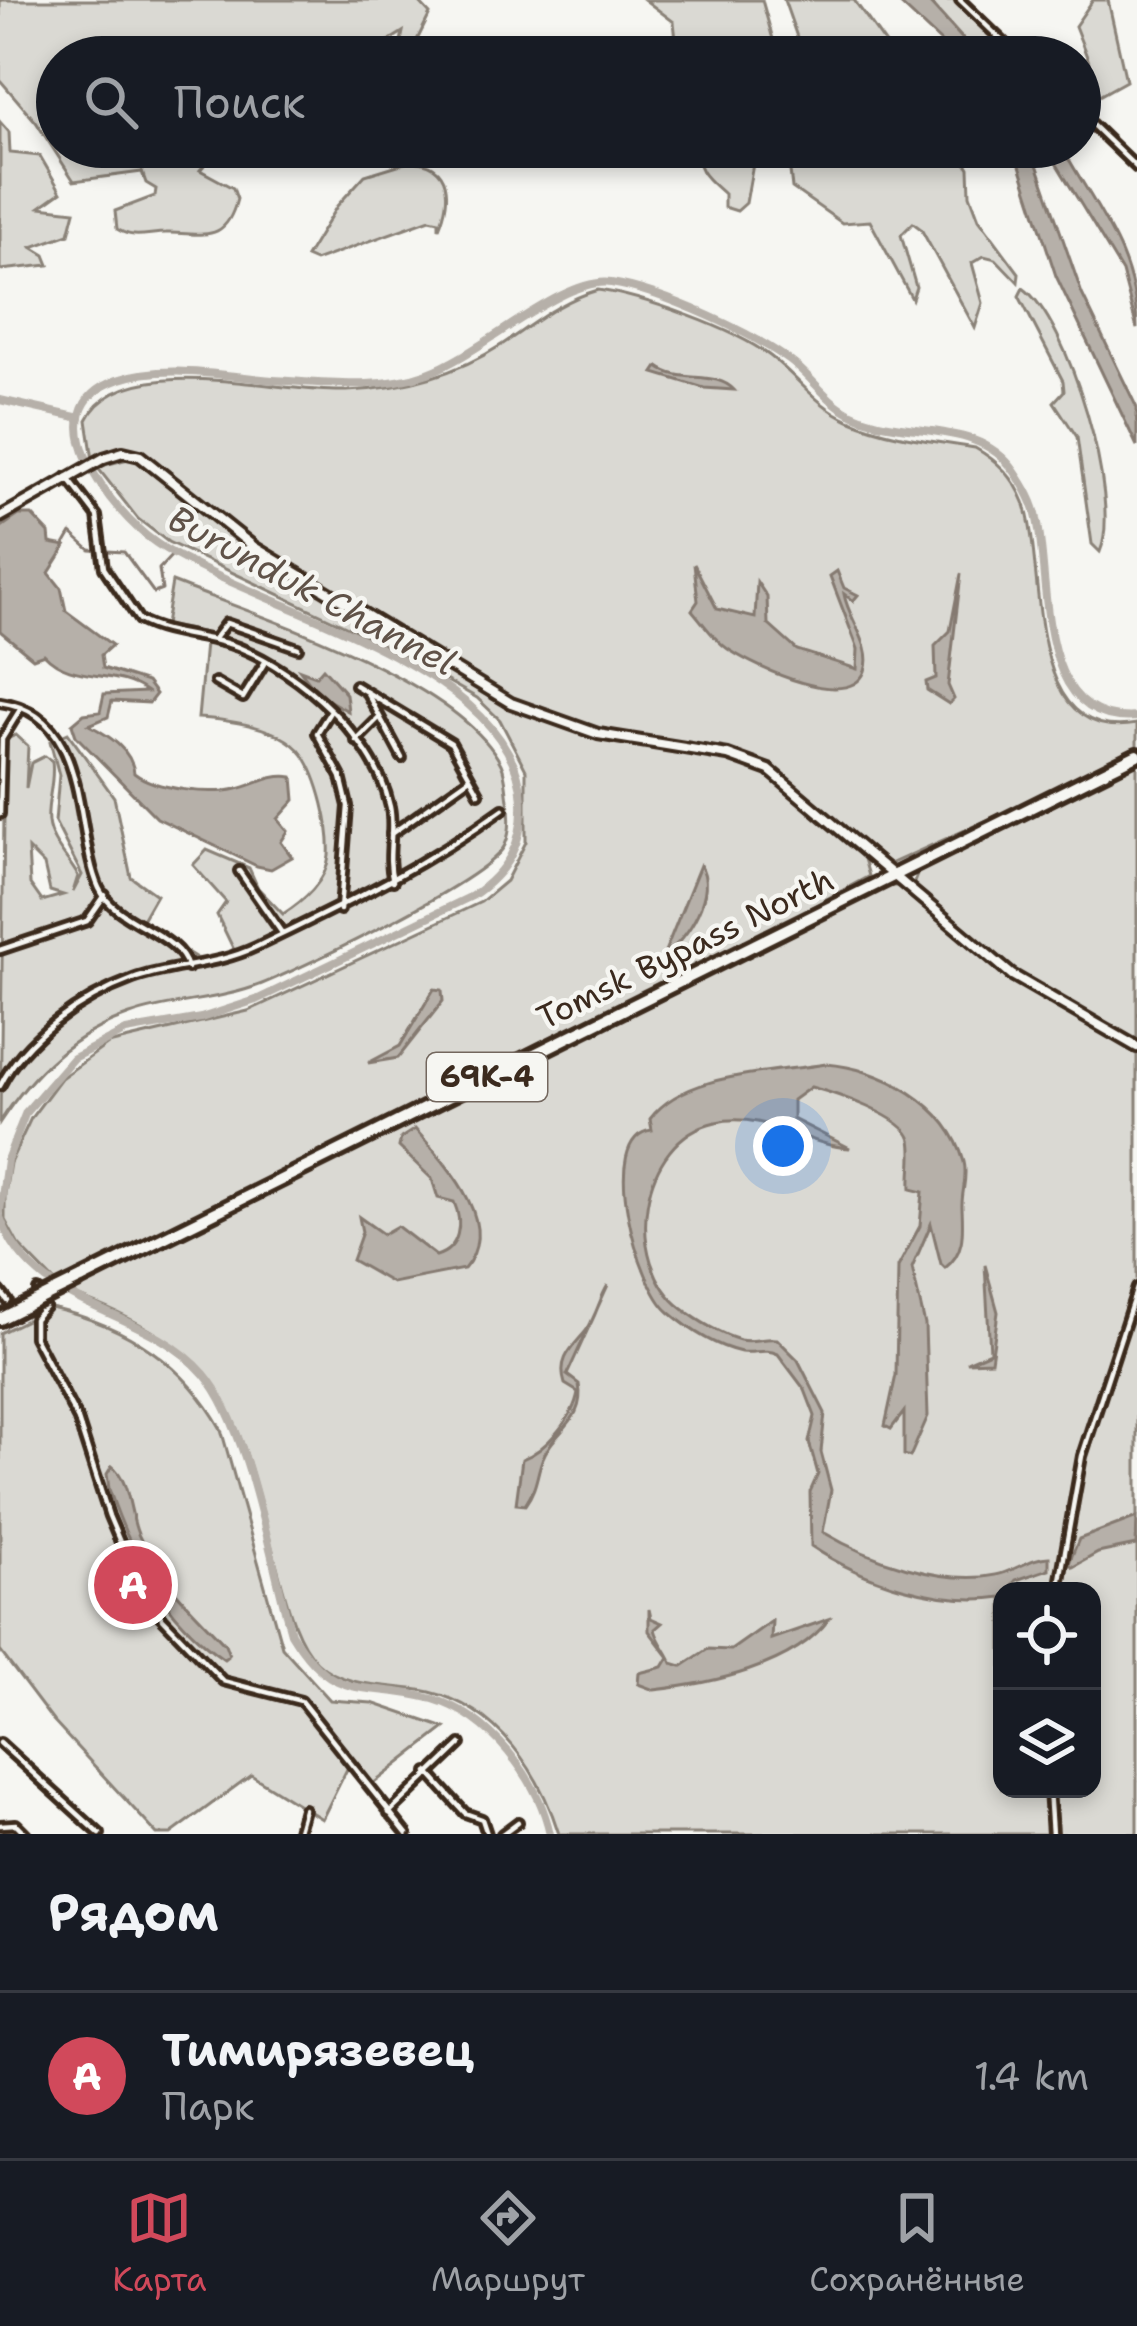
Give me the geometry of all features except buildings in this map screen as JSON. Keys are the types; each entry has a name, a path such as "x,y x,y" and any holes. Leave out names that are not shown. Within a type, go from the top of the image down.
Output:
{"main road":[{"name":"Tomsk Bypass North","path":"0,1319 37,1296 81,1279 1137,755"}],"street":[{"path":"960,0 997,36"},
{"path":"1101,133 1137,167"},
{"path":"0,517 104,458 123,452 140,456 254,548 522,708 598,734 728,754 762,767 802,793 1016,978 1137,1048"},
{"path":"68,477 97,517 101,557 139,620 213,640 265,662 330,712 356,741 390,806 393,881"},
{"path":"213,640 226,623 298,648"},
{"path":"215,682 243,698 265,662"},
{"path":"355,685 451,743 479,793"},
{"path":"368,692 402,758"},
{"path":"0,702 21,708 50,730 77,781 105,895 137,925 183,955 188,968"},
{"path":"0,814 2,739 21,708"},
{"path":"330,712 316,733 341,776 348,806 340,910"},
{"path":"356,741 379,718"},
{"path":"389,835 470,778"},
{"path":"0,1086 15,1057 75,1010 136,978 216,963 340,910 503,809"},
{"path":"239,871 282,933"},
{"path":"0,950 87,921 105,895"},
{"path":"1060,1582 1082,1456 1137,1288"},
{"path":"0,1291 8,1301"},
{"path":"37,1296 45,1306 33,1322 34,1337 79,1420 109,1516 144,1599 223,1682 301,1700 407,1834"},
{"path":"0,1743 100,1834"},
{"path":"389,1813 461,1744"},
{"path":"428,1772 465,1813 476,1813 488,1834"},
{"path":"1050,1798 1052,1834"},
{"path":"297,1834 304,1809"},
{"path":"502,1834 518,1822"},
{"path":"0,1825 16,1824 26,1834"}],"shaded area":[{"path":"0,0 417,0 430,14 419,36 402,36 403,32 397,36 36,36 36,122 0,80"},
{"path":"645,0 762,0 772,36 676,36 674,22"},
{"path":"784,0 854,0 880,36 797,36"},
{"path":"896,0 927,0 960,36 935,36"},
{"path":"928,0 954,0 992,36 960,36"},
{"path":"1093,0 1108,0 1126,81 1101,95 1101,36 1079,36 1075,26"},
{"path":"0,122 9,132 10,153 36,156 36,168 47,168 61,192 40,207 75,211 69,234 32,247 45,255 49,265 0,270"},
{"path":"66,168 202,168 233,188 237,199 226,224 210,233 135,235 117,229 115,211 155,196 156,189 146,183 142,172 74,181"},
{"path":"388,168 435,168 446,195 439,228 439,221 430,219 315,261 306,257 337,206 365,175"},
{"path":"701,168 752,168 746,203 737,211 724,207 724,194"},
{"path":"969,168 970,195 979,219 1019,273 1018,282 996,259 984,256 972,263 983,303 975,328 921,229 913,223 901,235 916,287 912,299 870,221 842,223 792,188 790,171"},
{"path":"1021,168 1038,168 1082,294 1137,408 1137,446 1056,276"},
{"path":"1059,168 1074,168 1116,241 1131,282 1137,329 1122,272"},
{"path":"1023,288 1058,336 1087,413 1104,494 1100,552 1092,544 1077,437 1054,402 1064,391 1063,381 1019,296"},
{"path":"598,290 663,306 735,335 770,356 817,399 849,420 895,434 975,448 998,464 1024,502 1045,644 1056,680 1073,707 1099,723 1137,724 1137,752 890,864 775,770 726,750 598,731 528,707 291,567 229,525 146,455 121,449 93,460 87,420 105,398 133,386 205,380 347,391 409,383 466,364 560,306"},
{"path":"658,367 677,375 718,380 734,390 704,388 654,373"},
{"path":"132,458 253,552 517,710 603,739 729,759 760,770 863,855 869,876 729,952 57,1284 18,1244 5,1220 5,1194 10,1163 31,1118 61,1078 108,1044 248,1011 481,902 506,881 526,842 526,770 500,720 477,698 371,638 168,542 138,519 97,467"},
{"path":"19,515 32,515 49,533 50,543 66,546 49,573 61,588 66,611 112,645 101,655 103,668 147,682 156,694 149,703 112,701 108,717 89,725 124,750 134,773 170,787 226,791 293,777 295,800 278,819 288,831 281,842 292,857 271,869 257,866 157,818 76,736 72,724 84,714 100,712 104,694 147,692 122,680 68,669 44,654 33,658 0,631 0,528"},
{"path":"694,564 717,609 755,618 757,582 767,597 768,624 797,650 857,669 858,649 830,576 837,571 844,588 858,595 853,601 844,594 866,652 865,671 856,683 822,687 780,675 731,651 692,610 698,601"},
{"path":"961,574 948,685 954,699 949,704 927,690 926,682 936,678 935,646 950,631"},
{"path":"172,582 353,654 444,705 478,733 501,764 509,811 507,840 492,860 466,879 284,975 229,994 146,1010 90,1033 55,1057 0,1122 5,740 16,735 28,746 26,788 31,763 45,756 52,761 49,829 78,876 73,892 82,875 55,822 59,775 50,741 68,733 114,797 131,877 156,895 140,923 203,962 234,950 217,915 226,902 193,865 207,850 249,868 258,888 283,914 312,890 327,865 326,818 303,755 269,731 198,718 206,633 165,625","holes":["28,849 44,865 50,891 63,895 42,901 30,884"]},
{"path":"323,668 346,694 348,711 319,695 300,670 316,676"},
{"path":"1137,760 1137,1043 1023,977 913,885 919,870"},
{"path":"700,865 705,887 698,914 664,954"},
{"path":"886,886 900,886 1007,977 1137,1053 1137,1834 559,1834 528,1766 476,1712 430,1692 342,1677 317,1662 292,1619 251,1469 220,1396 197,1366 166,1340 68,1293"},
{"path":"434,989 442,990 443,1001 398,1058 368,1063 400,1046"},
{"path":"826,1064 869,1073 928,1106 956,1141 965,1173 959,1248 945,1268 931,1224 912,1268 925,1325 928,1416 910,1457 904,1455 904,1412 891,1429 885,1426 896,1375 898,1267 920,1226 923,1192 911,1189 911,1140 896,1122 811,1087 793,1100 793,1119 850,1148 751,1121 716,1122 690,1133 670,1151 655,1176 647,1204 651,1262 663,1288 683,1309 718,1331 740,1340 777,1339 798,1360 825,1413 821,1452 831,1490 823,1532 906,1568 953,1577 996,1575 1049,1557 1049,1569 1014,1582 993,1582 993,1598 953,1598 877,1580 811,1546 810,1492 818,1474 809,1442 815,1416 805,1390 778,1354 722,1346 669,1312 646,1274 628,1214 626,1158 635,1139 652,1130 650,1119 684,1092 731,1077"},
{"path":"415,1129 465,1194 474,1213 475,1251 464,1269 392,1283 352,1260 362,1232 359,1217 383,1234 397,1226 436,1256 450,1248 459,1226 454,1202 438,1198 432,1179 399,1147 401,1138"},
{"path":"985,1265 998,1312 991,1361 967,1362 990,1352"},
{"path":"51,1308 128,1336 170,1366 206,1405 221,1429 282,1647 330,1700 372,1703 445,1728 369,1787 348,1767 322,1819 251,1775 171,1834 157,1834 53,1721 0,1651 0,1333"},
{"path":"589,1327 567,1375 579,1384 578,1408 547,1450 529,1499 525,1505 516,1504 522,1459 540,1449 571,1412 578,1392 565,1384 563,1368 567,1354"},
{"path":"112,1466 122,1480 146,1550 177,1593 225,1644 229,1655 224,1659 184,1625 140,1562 109,1489 107,1474"},
{"path":"1137,1517 1136,1545 1098,1553 1073,1567 1069,1563 1079,1539"},
{"path":"649,1609 651,1618 662,1623 655,1629 658,1638 668,1654 672,1663 682,1666 708,1649 731,1650 772,1621 771,1639 829,1619 814,1636 773,1661 724,1678 654,1690 638,1684 639,1673 663,1667 669,1657 649,1631"}],"waterway":[{"name":"Burunduk Channel","path":"0,1211 7,1160 26,1112 73,1058 126,1031 201,1018 256,1000 472,896 503,867 520,831 522,801 509,753 476,711 429,676 373,645 156,543 119,509 88,462 80,437 81,414 92,394 117,380 174,371 331,384 409,379 449,363 570,291 592,284 632,287 761,342 854,415 962,437 1000,455 1022,483 1036,513 1048,612 1064,675 1080,699 1104,714 1137,717"},
{"name":"Burunduk Channel","path":"0,400 80,418"},
{"path":"64,545 71,533 90,550 124,552 154,593 162,590 159,569 173,554"},
{"path":"0,1217 16,1249 38,1273 179,1351 204,1374 234,1427 291,1633 307,1656 337,1681 433,1699 474,1719 523,1771 550,1834"}],"place":[{"name":"Тимирязевец","path":"133,1585"}]}
